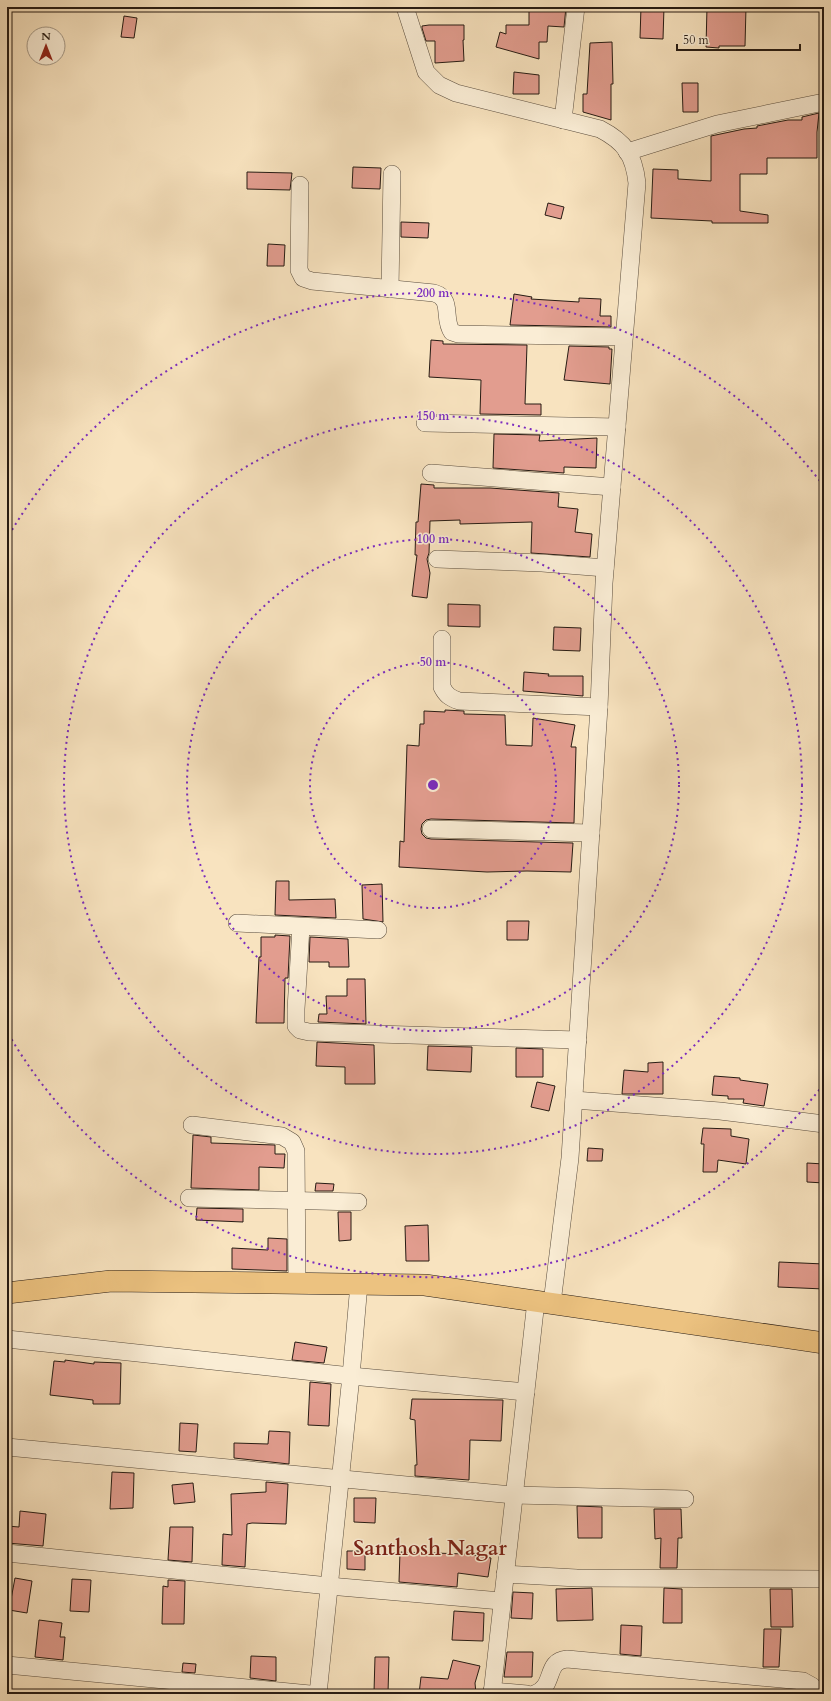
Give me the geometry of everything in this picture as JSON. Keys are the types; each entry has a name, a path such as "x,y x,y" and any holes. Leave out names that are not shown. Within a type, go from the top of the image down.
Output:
{"main road":[{"path":"7,1293 111,1281 425,1285 824,1343"}],"street":[{"path":"405,7 426,72 439,85 456,93 600,129 616,138 627,152 635,169 637,183 605,568 599,707 570,1158 526,1392 513,1495 492,1692 527,1694"},
{"path":"563,120 576,7"},
{"path":"627,152 717,124 824,102"},
{"path":"390,289 392,174"},
{"path":"300,185 299,270 303,278 312,281 434,293 441,295 445,300 449,328 452,332 624,337"},
{"path":"425,423 617,427"},
{"path":"431,473 612,487"},
{"path":"437,559 542,563 605,568"},
{"path":"442,639 442,687 444,693 450,698 459,701 599,707"},
{"path":"431,829 591,833"},
{"path":"237,923 378,930"},
{"path":"301,926 296,1009 296,1026 300,1030 317,1032 578,1040"},
{"path":"574,1100 720,1111 824,1124"},
{"path":"192,1125 282,1136 292,1142 296,1151 297,1283"},
{"path":"189,1198 358,1202"},
{"path":"318,1694 359,1284"},
{"path":"7,1339 351,1376 526,1392"},
{"path":"7,1447 513,1495 685,1499"},
{"path":"7,1553 329,1586 501,1601"},
{"path":"505,1574 577,1578 824,1579"},
{"path":"534,1694 541,1692 545,1688 553,1666 556,1662 562,1659 567,1659 803,1681 812,1686 813,1694"},
{"path":"7,1664 310,1694"}],"building":[{"path":"529,7 566,7 564,27 548,26 547,42 539,42 539,59 496,47 500,32 506,34 506,25 529,25"},
{"path":"641,7 664,7 663,39 640,38"},
{"path":"707,7 746,7 745,46 719,46 719,48 706,47"},
{"path":"124,16 137,18 134,38 121,37"},
{"path":"464,25 464,61 435,63 435,41 426,41 422,28 422,26"},
{"path":"612,42 613,84 611,84 611,120 583,112 583,94 587,94 590,43"},
{"path":"514,72 539,75 539,94 513,94"},
{"path":"682,83 698,83 698,112 683,112"},
{"path":"819,113 817,158 767,158 767,174 740,174 740,211 768,215 768,223 712,223 712,221 651,218 653,169 678,170 678,179 711,181 711,136 744,129 757,128 757,126 788,120 802,120 802,117"},
{"path":"353,167 381,168 380,189 352,188"},
{"path":"247,172 292,173 290,190 247,189"},
{"path":"548,203 564,207 561,219 545,215"},
{"path":"401,222 429,223 428,238 401,237"},
{"path":"268,244 285,245 284,266 267,266"},
{"path":"514,294 532,297 531,299 579,302 579,298 601,299 600,316 611,316 611,327 510,325"},
{"path":"431,340 443,341 443,344 527,345 525,404 541,404 541,415 480,414 481,380 429,377"},
{"path":"569,346 609,347 609,349 612,349 610,384 564,380"},
{"path":"494,434 540,435 539,441 597,438 596,468 564,467 564,473 493,468"},
{"path":"421,484 434,485 434,488 490,488 559,493 558,507 578,509 575,532 592,534 590,557 531,553 532,522 460,524 460,520 430,521 429,553 427,559 430,573 427,598 412,596 417,555 415,555 416,522 418,522"},
{"path":"448,604 480,605 480,627 448,626"},
{"path":"554,627 581,628 580,651 553,650"},
{"path":"524,672 549,674 548,676 583,676 583,696 523,691"},
{"path":"445,710 464,711 464,714 505,715 506,745 532,746 533,718 575,725 571,747 576,747 574,823 431,819 426,820 422,824 422,834 426,838 431,839 573,843 571,872 487,872 399,867 400,841 404,842 407,745 419,746 420,724 424,724 424,711 445,712"},
{"path":"276,881 289,881 289,900 335,899 336,918 275,915"},
{"path":"382,884 383,922 363,919 362,885"},
{"path":"507,921 529,921 528,940 507,940"},
{"path":"275,935 290,936 288,978 285,978 284,1023 256,1023 261,937 275,937"},
{"path":"310,937 348,939 349,967 329,967 329,962 309,962"},
{"path":"347,979 365,979 366,1024 318,1022 319,1014 327,1014 326,996 347,996"},
{"path":"317,1042 374,1045 375,1084 345,1084 345,1067 316,1066"},
{"path":"428,1046 472,1047 471,1072 427,1070"},
{"path":"516,1048 543,1049 543,1077 516,1077"},
{"path":"663,1062 663,1094 622,1094 624,1070 648,1072 648,1063"},
{"path":"714,1076 740,1078 740,1080 768,1084 764,1106 743,1103 744,1099 728,1099 728,1096 712,1095"},
{"path":"537,1082 555,1086 549,1111 531,1107"},
{"path":"703,1128 731,1129 731,1136 749,1139 746,1164 718,1160 717,1172 703,1172 704,1144 701,1144"},
{"path":"193,1135 211,1137 211,1143 275,1145 275,1154 285,1154 284,1168 259,1167 259,1190 191,1188"},
{"path":"588,1148 603,1149 602,1161 587,1161"},
{"path":"807,1163 824,1164 824,1183 807,1182"},
{"path":"316,1183 334,1184 333,1191 315,1191"},
{"path":"197,1208 243,1209 243,1222 196,1220"},
{"path":"338,1212 351,1212 351,1240 339,1241"},
{"path":"428,1225 429,1261 406,1261 405,1226"},
{"path":"268,1238 287,1239 287,1271 232,1269 232,1248 268,1250"},
{"path":"779,1262 824,1264 824,1289 778,1287"},
{"path":"295,1342 327,1347 324,1363 292,1360"},
{"path":"65,1360 94,1364 94,1362 121,1363 120,1404 93,1404 93,1400 50,1395 54,1361 65,1362"},
{"path":"310,1382 331,1384 329,1426 308,1425"},
{"path":"412,1399 503,1400 501,1441 470,1440 469,1480 415,1476 415,1465 417,1465 415,1420 410,1419"},
{"path":"180,1423 198,1424 196,1452 179,1451"},
{"path":"269,1431 290,1432 289,1464 234,1458 234,1443 268,1444"},
{"path":"112,1472 134,1473 133,1508 110,1509"},
{"path":"266,1482 288,1484 286,1524 247,1524 245,1567 222,1565 223,1534 232,1535 231,1494 266,1492"},
{"path":"193,1483 195,1502 174,1504 172,1485"},
{"path":"354,1498 376,1498 375,1523 354,1522"},
{"path":"577,1506 602,1507 602,1538 578,1538"},
{"path":"654,1509 681,1509 682,1538 678,1538 677,1568 660,1568 661,1538 655,1539"},
{"path":"20,1511 46,1514 43,1546 7,1543 7,1526 19,1527"},
{"path":"170,1527 193,1527 192,1562 168,1560"},
{"path":"347,1551 365,1551 365,1570 347,1569"},
{"path":"400,1552 466,1554 491,1558 488,1577 458,1573 457,1587 399,1582"},
{"path":"15,1578 32,1581 27,1613 9,1610"},
{"path":"72,1579 91,1580 89,1612 70,1611"},
{"path":"168,1580 185,1581 184,1624 162,1624 163,1586 168,1587"},
{"path":"592,1588 593,1620 557,1621 556,1589"},
{"path":"664,1588 682,1589 682,1623 663,1623"},
{"path":"770,1589 792,1589 793,1627 771,1627"},
{"path":"513,1592 533,1593 532,1619 511,1618"},
{"path":"454,1611 484,1613 483,1641 452,1640"},
{"path":"39,1620 62,1623 60,1637 65,1637 63,1660 35,1657"},
{"path":"621,1625 642,1626 641,1656 620,1654"},
{"path":"764,1629 781,1629 779,1667 763,1667"},
{"path":"507,1652 533,1652 532,1677 504,1677"},
{"path":"251,1656 276,1657 276,1681 250,1678"},
{"path":"375,1657 389,1657 388,1693 374,1692"},
{"path":"453,1660 480,1666 475,1683 476,1694 419,1694 421,1677 448,1679"},
{"path":"183,1663 196,1664 195,1673 182,1672"}],"district":[{"name":"Santhosh Nagar","path":"430,1548"}]}
